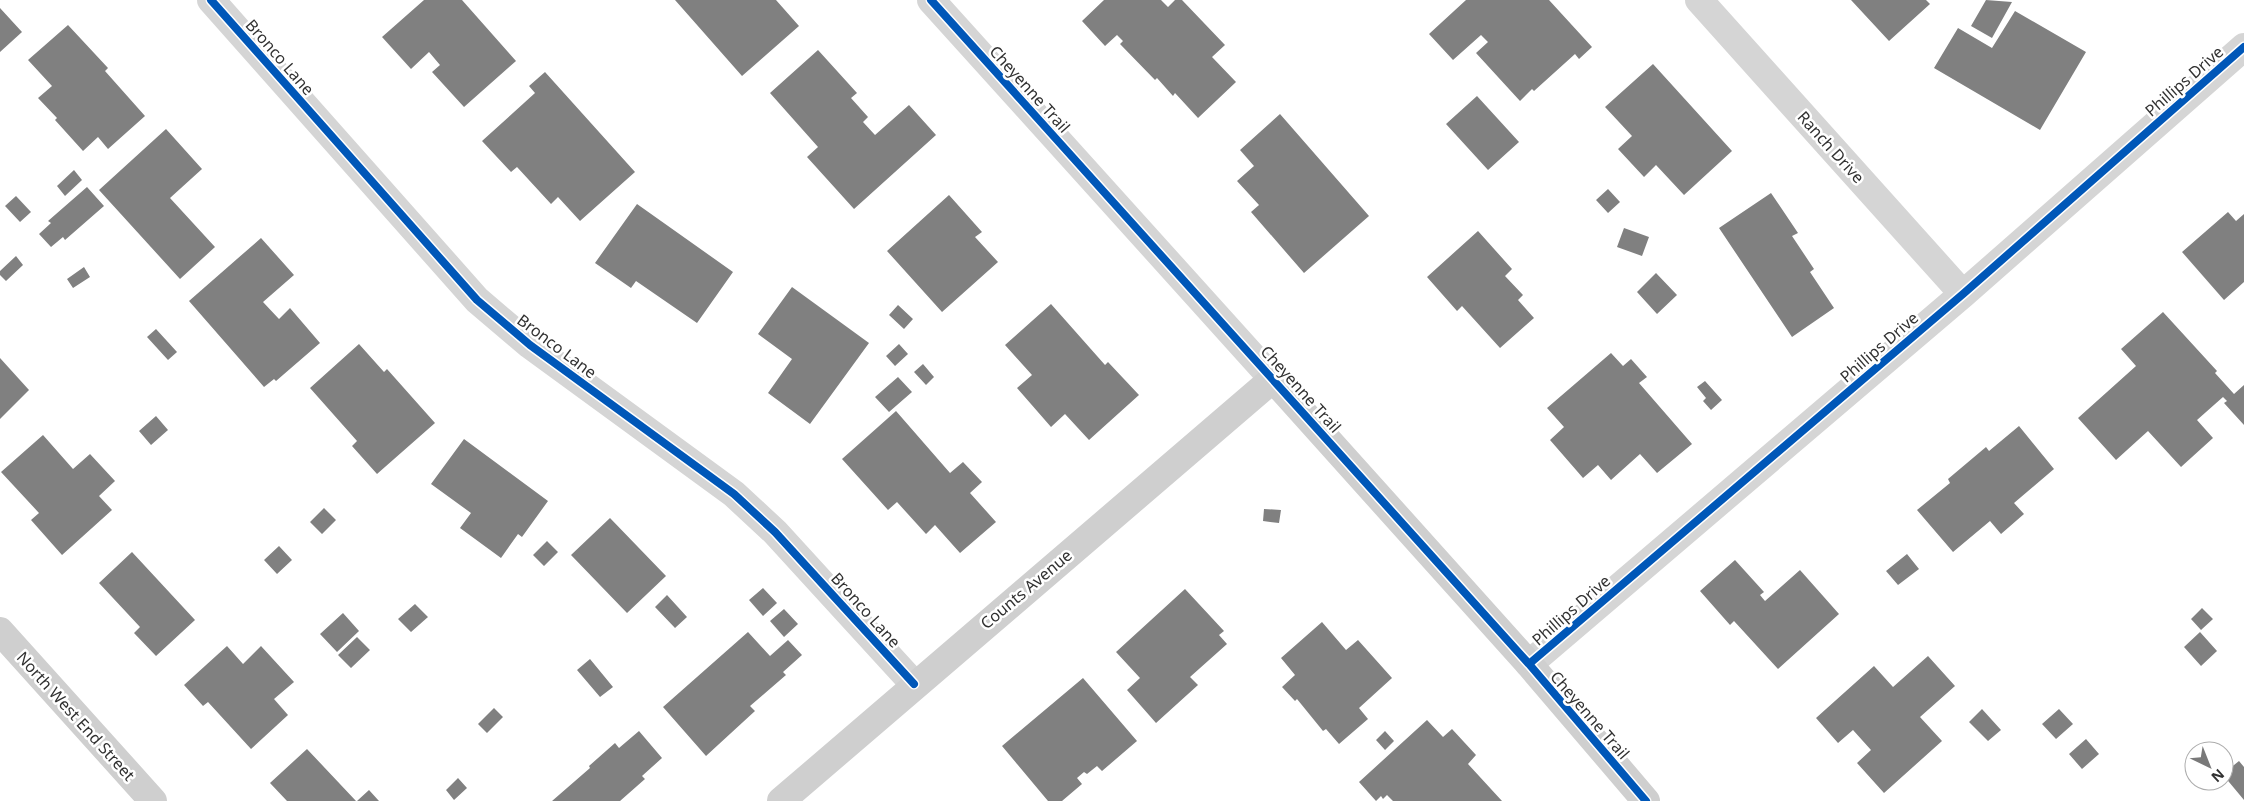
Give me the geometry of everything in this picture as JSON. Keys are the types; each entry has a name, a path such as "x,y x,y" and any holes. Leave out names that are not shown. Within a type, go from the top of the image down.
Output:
{"street":[{"name":"Bronco Lane","path":"212,0 477,300 530,345 734,494 775,532 914,684"},
{"name":"Cheyenne Trail","path":"931,0 1529,664 1646,801"},
{"name":"Ranch Drive","path":"1699,0 1962,294"},
{"name":"Phillips Drive","path":"1529,664 1962,294 2244,47"},
{"name":"Counts Avenue","path":"781,801 914,684 1273,379"},
{"name":"North West End Street","path":"0,632 153,801"}],"building":[{"path":"424,0 462,0 516,61 464,107 432,72 440,65 429,52 411,69 382,37"},
{"path":"675,0 776,0 799,26 742,76"},
{"path":"1104,0 1161,0 1168,7 1175,0 1182,0 1225,45 1212,57 1236,82 1198,118 1175,93 1173,96 1157,78 1155,80 1120,44 1123,41 1117,35 1105,46 1082,21"},
{"path":"1466,0 1549,0 1592,47 1579,59 1575,54 1520,101 1476,53 1488,42 1481,35 1453,60 1429,34"},
{"path":"1851,0 1926,0 1930,4 1889,41"},
{"path":"1986,0 2012,2 1992,38 1971,26"},
{"path":"0,8 22,32 0,52"},
{"path":"2015,11 2086,52 2040,130 1934,68 1958,28 1992,48"},
{"path":"68,25 108,68 105,71 145,116 108,149 98,137 83,151 55,120 57,118 38,98 52,86 28,60"},
{"path":"818,50 857,93 851,98 868,117 863,122 875,135 909,105 936,135 854,209 807,157 818,147 770,93"},
{"path":"1653,64 1732,151 1684,195 1656,165 1644,177 1618,149 1632,136 1605,107"},
{"path":"545,72 635,172 580,221 558,197 551,204 517,167 511,172 482,141 535,93 529,86"},
{"path":"1477,96 1519,142 1488,170 1446,124"},
{"path":"1280,114 1369,216 1304,273 1251,212 1259,205 1237,181 1254,166 1240,150"},
{"path":"166,129 202,169 170,198 215,247 180,279 99,190"},
{"path":"74,170 82,180 65,196 57,186"},
{"path":"87,187 104,206 65,240 63,237 51,247 39,234 51,223 48,221"},
{"path":"1608,189 1620,202 1608,213 1596,200"},
{"path":"1771,193 1798,233 1792,236 1814,269 1810,272 1834,308 1792,337 1719,228"},
{"path":"949,195 982,232 975,237 998,262 942,312 887,251"},
{"path":"16,196 31,212 20,222 5,206"},
{"path":"637,204 733,272 697,323 636,281 631,288 595,263"},
{"path":"2228,212 2236,221 2244,214 2244,282 2224,300 2182,252"},
{"path":"1624,228 1649,237 1642,256 1617,247"},
{"path":"1478,231 1512,269 1505,276 1523,295 1518,300 1534,318 1500,348 1462,306 1457,311 1427,277"},
{"path":"261,238 294,275 263,302 279,319 290,308 320,343 276,381 274,379 264,387 189,301"},
{"path":"16,256 23,265 6,281 0,275 0,271"},
{"path":"84,267 90,277 73,288 67,279"},
{"path":"1656,273 1677,295 1657,314 1637,292"},
{"path":"792,287 869,343 810,424 768,393 792,359 758,334"},
{"path":"1051,304 1105,365 1108,362 1139,395 1089,440 1065,414 1051,427 1017,388 1032,375 1005,345"},
{"path":"898,305 913,319 904,329 889,315"},
{"path":"2163,312 2217,371 2215,373 2234,394 2244,385 2244,425 2224,403 2227,401 2223,397 2197,420 2213,438 2181,467 2148,431 2116,460 2078,418 2136,366 2121,349"},
{"path":"156,329 177,352 168,360 147,337"},
{"path":"359,344 384,372 387,369 435,423 377,474 352,446 357,441 310,388"},
{"path":"899,344 908,354 895,366 886,356"},
{"path":"1611,353 1623,366 1631,359 1647,377 1639,383 1692,444 1657,473 1640,454 1611,480 1598,465 1583,478 1550,440 1564,427 1547,408"},
{"path":"0,358 29,390 0,419"},
{"path":"923,364 934,377 926,385 914,372"},
{"path":"898,377 912,392 889,412 875,397"},
{"path":"1705,381 1722,400 1711,410 1703,401 1706,398 1697,387"},
{"path":"896,411 950,473 963,462 982,482 970,493 996,522 960,553 935,525 926,534 897,502 888,510 842,459"},
{"path":"156,416 168,430 151,445 139,431"},
{"path":"2019,426 2054,469 2014,503 2024,514 2001,534 1990,521 1953,552 1917,510 1950,483 1948,479 1986,447 1989,451"},
{"path":"43,435 73,469 90,454 115,481 99,496 112,510 62,555 31,520 39,513 1,472"},
{"path":"464,439 548,501 522,537 518,534 501,558 460,528 471,513 431,484"},
{"path":"324,508 336,520 322,534 310,522"},
{"path":"1264,509 1281,510 1279,523 1263,521"},
{"path":"610,518 666,576 627,613 571,555"},
{"path":"547,541 558,552 544,566 533,555"},
{"path":"279,546 292,560 277,574 264,560"},
{"path":"132,552 195,620 156,656 134,633 140,627 99,583"},
{"path":"1907,554 1919,569 1898,585 1886,571"},
{"path":"1735,560 1764,592 1760,595 1765,601 1800,570 1839,614 1778,669 1734,621 1730,625 1700,591"},
{"path":"763,588 777,603 763,616 749,600"},
{"path":"1185,589 1224,631 1219,635 1227,644 1190,677 1198,685 1156,723 1127,690 1140,678 1116,652"},
{"path":"667,595 687,617 675,628 655,607"},
{"path":"415,604 428,617 411,632 398,619"},
{"path":"2202,608 2213,619 2201,630 2191,619"},
{"path":"784,609 798,624 784,637 770,621"},
{"path":"343,613 359,631 337,652 320,634"},
{"path":"1322,622 1346,650 1358,640 1392,678 1359,708 1368,719 1339,744 1326,729 1323,731 1297,699 1295,701 1282,687 1295,675 1281,658"},
{"path":"748,632 770,656 788,640 802,655 783,672 786,675 750,706 755,711 706,756 663,707"},
{"path":"2200,632 2217,651 2201,666 2184,647"},
{"path":"357,637 370,650 351,668 338,655"},
{"path":"227,646 243,664 261,646 294,682 274,699 288,715 251,749 208,702 203,706 184,685"},
{"path":"1928,656 1955,686 1920,717 1942,741 1884,793 1857,763 1871,750 1853,730 1838,743 1816,718 1874,666 1893,687"},
{"path":"590,659 613,687 600,697 577,670"},
{"path":"1083,678 1137,741 1102,771 1097,766 1087,774 1084,772 1077,778 1082,784 1062,801 1048,801 1002,746"},
{"path":"494,708 503,717 487,733 478,724"},
{"path":"1982,709 2001,730 1988,741 1969,722"},
{"path":"2059,709 2073,724 2056,739 2042,724"},
{"path":"1427,720 1443,737 1452,729 1476,755 1468,764 1502,801 1393,801 1387,795 1383,799 1381,796 1376,801 1359,782"},
{"path":"639,731 662,758 642,776 645,779 620,801 552,801 615,743 619,748"},
{"path":"1385,731 1394,741 1385,750 1376,740"},
{"path":"2086,739 2099,754 2082,769 2069,754"},
{"path":"307,749 356,801 287,801 270,783"},
{"path":"2239,761 2244,767 2244,800 2234,788 2234,765"},
{"path":"458,778 467,788 454,800 446,790"},
{"path":"369,790 379,801 357,801"}],"cycle path":[{"path":"211,0 477,300 530,345 734,494 775,532 914,684"},
{"path":"931,0 1529,664 1646,801"},
{"path":"1529,664 1963,294 2244,47"}]}
